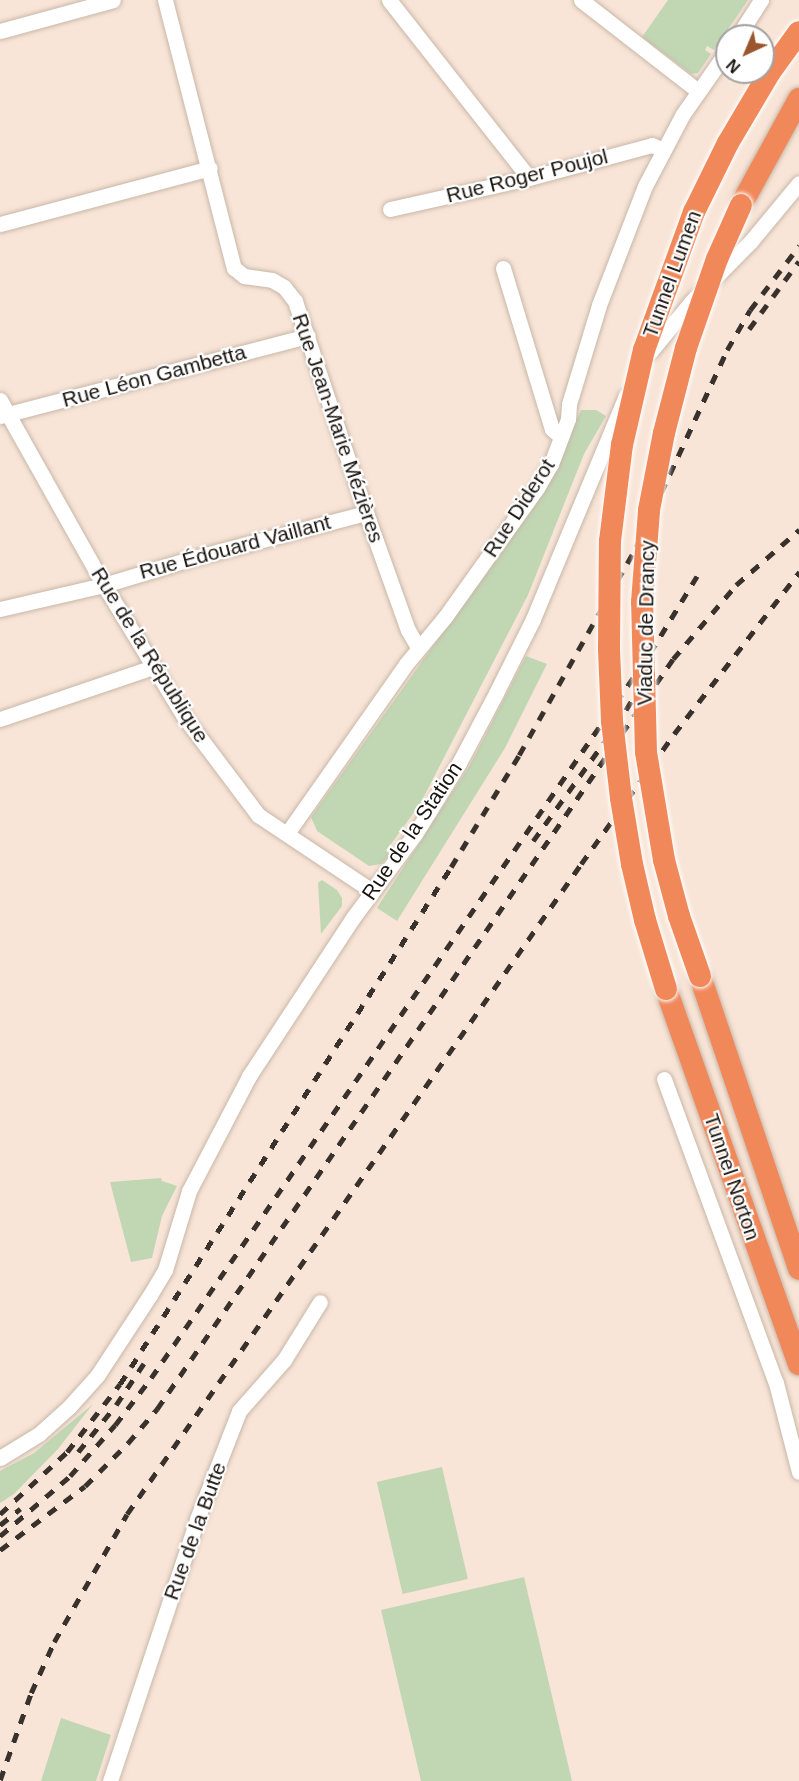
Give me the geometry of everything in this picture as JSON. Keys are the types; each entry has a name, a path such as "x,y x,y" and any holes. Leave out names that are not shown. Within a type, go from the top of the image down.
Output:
{"highway":[{"name":"Tunnel Lumen","path":"610,541 622,445 644,350 670,272 694,212 728,143 770,72 799,32"},
{"name":"Viaduc de Drancy","path":"699,976 679,916 664,860 646,752 642,602 649,510 664,433 686,348 717,259 741,205 799,99"},
{"name":"Viaduc de Drancy","path":"610,541 609,649 612,721 621,798 645,920 666,989"},
{"name":"Tunnel Norton","path":"699,976 799,1269"},
{"name":"Tunnel Norton","path":"666,989 799,1364"}],"street":[{"path":"0,31 113,0"},
{"name":"Rue Jean-Marie Mézières","path":"165,0 234,268 244,276 272,280 284,287 295,301 366,513 408,630 418,647"},
{"path":"389,0 530,178"},
{"path":"580,0 698,91"},
{"path":"745,24 760,0"},
{"name":"Rue Diderot","path":"288,832 418,647 445,618 537,488 551,464 568,419 581,360 619,247 663,150 698,91 715,68"},
{"name":"Rue Roger Poujol","path":"390,209 530,178 652,145 663,150"},
{"path":"0,224 210,168"},
{"name":"Rue de la Station","path":"0,1458 39,1434 69,1407 97,1376 165,1270 189,1191 244,1086 282,1023 435,802 496,693 533,619 615,419 641,363 669,327 752,241 799,183"},
{"path":"503,268 552,429 561,436"},
{"name":"Rue Léon Gambetta","path":"4,416 308,336"},
{"name":"Rue de la République","path":"0,400 4,416 153,667 185,718 258,815 288,832 372,891"},
{"name":"Rue Édouard Vaillant","path":"0,609 104,585 193,558 366,513"},
{"path":"0,719 153,667"},
{"path":"664,1079 776,1383 799,1472"},
{"name":"Rue de la Butte","path":"110,1781 197,1519 239,1411 284,1360 320,1302"}],"green space":[{"path":"668,0 748,0 732,24 715,24 715,49 707,46 705,50 711,54 698,73 691,74 642,37"},
{"path":"581,410 596,410 606,416 584,454 528,595 420,804 386,851 390,854 381,864 369,866 317,831 311,817 543,492"},
{"path":"526,656 547,664 505,748 397,921 377,908 470,765"},
{"path":"322,880 337,890 342,898 342,906 321,934 318,883"},
{"path":"161,1178 162,1181 177,1186 162,1216 152,1258 131,1262 110,1182"},
{"path":"93,1404 58,1449 14,1494 0,1503 0,1471 34,1453"},
{"path":"442,1467 468,1579 403,1594 377,1482"},
{"path":"524,1577 572,1781 421,1781 381,1610"},
{"path":"61,1718 111,1735 96,1781 41,1781"}],"railway":[{"path":"0,1514 67,1452 120,1384 451,867 519,755 636,547 727,350 750,310 799,246"},
{"path":"749,329 799,261"},
{"path":"0,1550 85,1486 128,1443 157,1409 673,659 736,585 799,530"},
{"path":"0,1780 31,1693 54,1642 127,1514 581,864 674,734 799,572"},
{"path":"0,1536 70,1476 115,1425 151,1378 650,653 697,576"},
{"path":"533,841 615,727 654,665"},
{"path":"78,1452 116,1405 144,1363"},
{"path":"0,1525 20,1509"}]}
